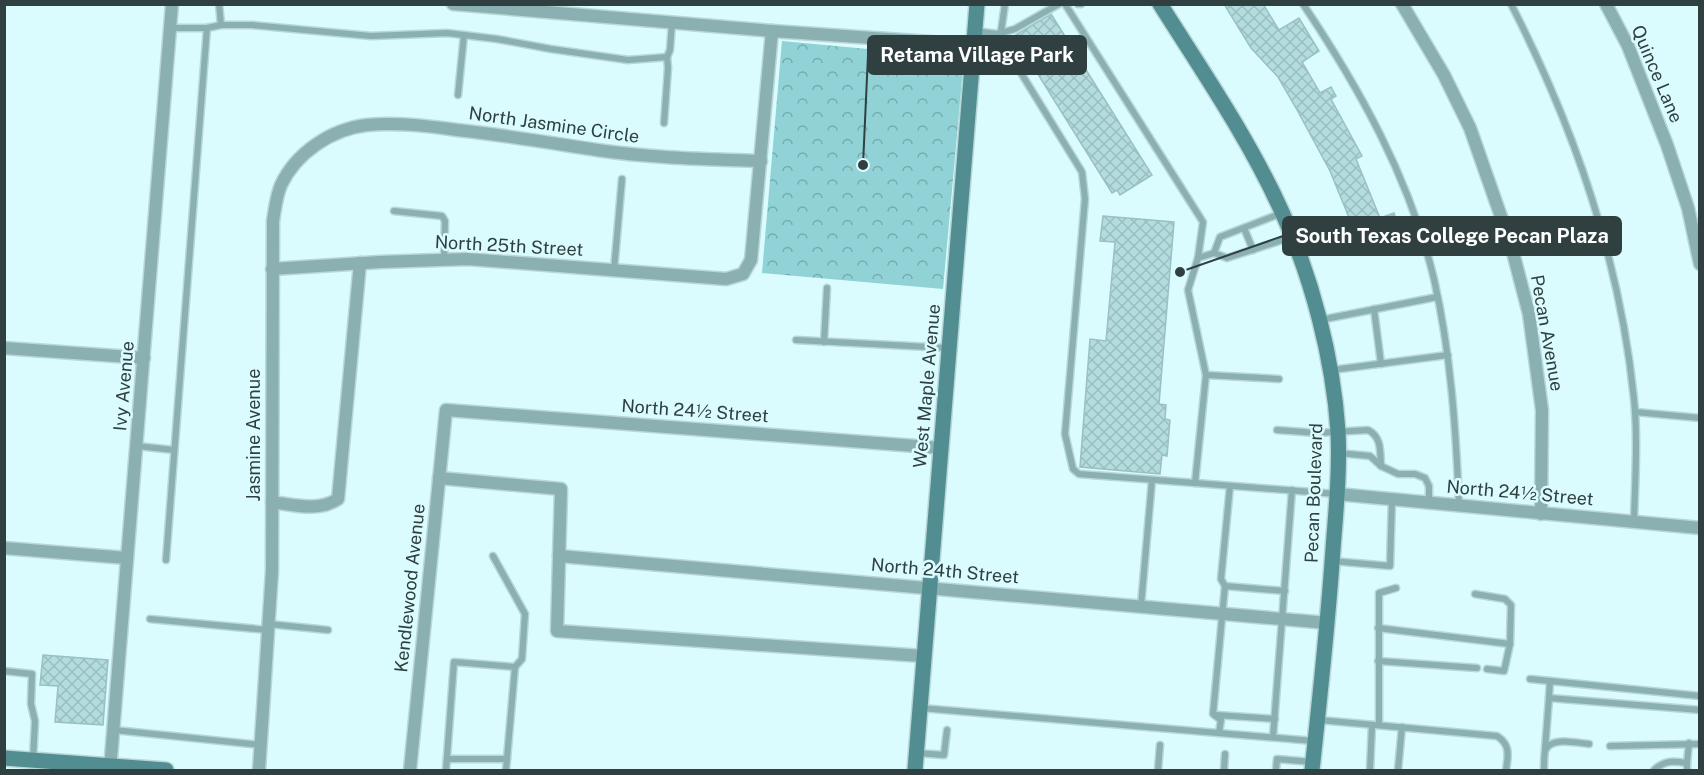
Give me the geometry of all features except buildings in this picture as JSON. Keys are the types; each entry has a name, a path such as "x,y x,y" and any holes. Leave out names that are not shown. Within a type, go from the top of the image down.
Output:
{"main road":[{"name":"West Maple Avenue","path":"915,771 977,4"},
{"name":"Pecan Boulevard","path":"1160,4 1236,126 1283,213 1304,267 1330,370 1338,432 1337,494 1328,623 1312,766"},
{"path":"4,758 111,769 166,771"}],"street":[{"name":"Ivy Avenue","path":"111,769 172,4"},
{"path":"453,4 567,9 772,31 975,38"},
{"name":"Pecan Avenue","path":"1402,4 1444,75 1470,128 1511,245 1529,314 1542,410 1541,514"},
{"name":"Quince Lane","path":"1606,4 1628,46 1667,145 1688,208 1700,264"},
{"path":"760,161 772,31"},
{"name":"North Jasmine Circle","path":"344,131 367,125 415,125 631,154 760,161"},
{"name":"Jasmine Avenue","path":"259,771 272,571 272,269 275,203 281,186 300,157 314,145 344,131"},
{"name":"North 25th Street","path":"272,269 468,259 726,279 743,274 752,260 760,161"},
{"path":"272,502 315,507 328,506 338,500 360,263"},
{"path":"4,348 144,358"},
{"name":"North 24½ Street","path":"446,410 942,448"},
{"name":"Kendlewood Avenue","path":"410,771 446,410"},
{"path":"439,478 561,489 557,631 924,656"},
{"name":"North 24½ Street","path":"1337,494 1700,528"},
{"path":"4,548 128,558"},
{"name":"North 24th Street","path":"559,556 1328,623"}],"lane":[{"path":"219,4 221,25"},
{"path":"1005,4 999,33 1082,172 1085,198 1065,434 1073,469 1079,474 1337,494"},
{"path":"975,38 1014,28 1059,4"},
{"path":"1065,4 1203,222 1198,258 1188,290 1206,375 1195,483"},
{"path":"1303,4 1348,74 1388,150 1406,190 1423,240 1448,355 1459,506"},
{"path":"1512,4 1567,125 1598,212 1611,263 1635,411 1634,522"},
{"path":"664,123 667,57 670,50 672,22"},
{"path":"171,28 207,28 221,25 274,26 370,36 447,33 628,60 667,57"},
{"path":"166,560 207,28"},
{"path":"458,95 464,35"},
{"path":"614,270 622,179"},
{"path":"394,211 442,216 445,221 444,260"},
{"path":"1214,253 1220,237 1283,213"},
{"path":"1244,228 1253,250"},
{"path":"1198,258 1214,253 1227,258 1292,236"},
{"path":"824,342 827,288"},
{"path":"1319,320 1437,297"},
{"path":"1374,309 1381,364"},
{"path":"796,340 949,348"},
{"path":"1330,370 1448,355"},
{"path":"1206,375 1279,379"},
{"path":"1635,411 1700,418"},
{"path":"1277,430 1317,433 1368,430 1374,433 1379,442 1381,466"},
{"path":"137,446 174,450"},
{"path":"1338,453 1370,456 1381,466 1398,474 1415,474 1425,478 1429,486 1429,503"},
{"path":"1141,606 1152,480"},
{"path":"1213,714 1225,586 1221,579 1230,486"},
{"path":"1274,737 1292,490"},
{"path":"1332,561 1390,566 1392,499"},
{"path":"494,556 525,614 522,659 515,667 506,771"},
{"path":"1225,586 1285,591"},
{"path":"1370,771 1376,725 1379,593 1396,588"},
{"path":"1475,594 1505,599 1511,605 1510,644 1504,671 1486,669"},
{"path":"150,620 328,630"},
{"path":"1378,628 1510,644"},
{"path":"1378,661 1477,668"},
{"path":"446,771 454,662 515,667"},
{"path":"4,671 32,674 30,704 35,721 33,760"},
{"path":"1530,680 1700,696"},
{"path":"1544,771 1550,681"},
{"path":"1549,698 1700,710"},
{"path":"920,708 1315,741"},
{"path":"1213,714 1275,719"},
{"path":"1213,714 1221,720 1219,733"},
{"path":"1317,720 1497,736 1504,741 1508,749 1506,771"},
{"path":"1398,771 1402,727"},
{"path":"114,730 261,745"},
{"path":"916,753 944,755 947,730"},
{"path":"1545,749 1552,743 1589,744"},
{"path":"1687,771 1689,743"},
{"path":"1610,746 1700,744"},
{"path":"1158,771 1160,745"},
{"path":"1224,771 1225,754"},
{"path":"447,759 507,759"},
{"path":"1276,771 1278,759 1312,766"},
{"path":"1654,771 1669,760 1688,763"}],"green space":[{"path":"782,41 964,58 943,289 762,273"}],"place":[{"name":"Retama Village Park","path":"863,165"},
{"name":"South Texas College Pecan Plaza","path":"1180,272"}]}
